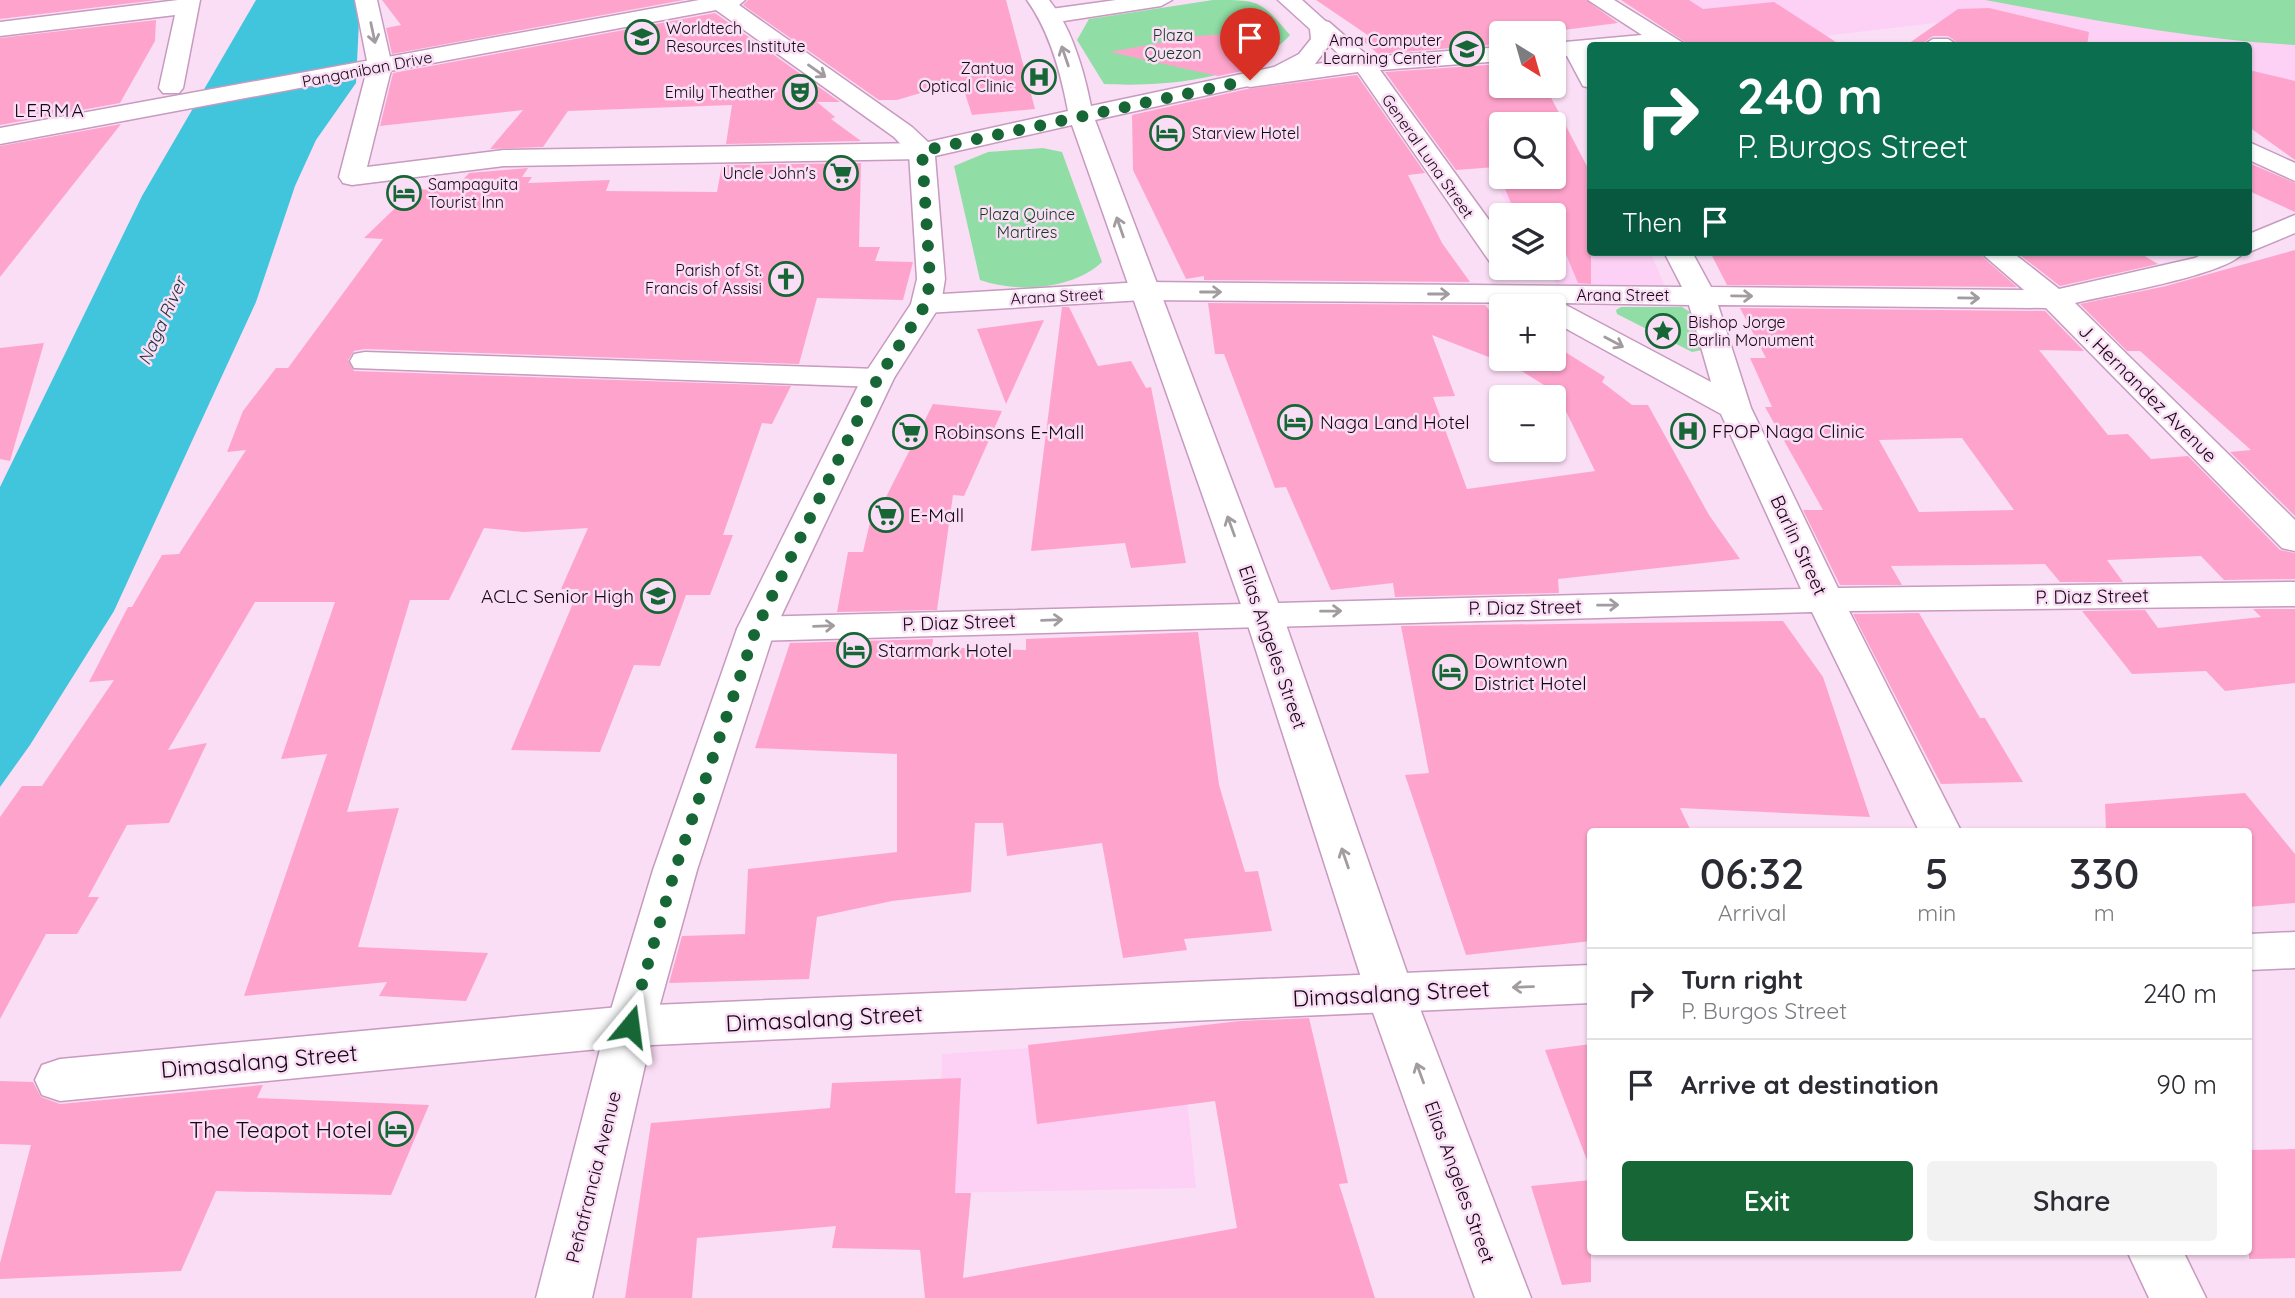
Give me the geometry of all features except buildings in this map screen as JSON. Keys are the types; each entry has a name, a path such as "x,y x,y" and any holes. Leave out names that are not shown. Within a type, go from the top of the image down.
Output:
{"street":[{"path":"366,0 375,67 352,177 504,158 765,156 922,151 1281,72 1307,59 1322,40 1321,27"},
{"path":"1044,8 1161,0"},
{"name":"General Luna Street","path":"1289,0 1364,64 1489,241"},
{"path":"1599,0 1671,42"},
{"path":"724,1 903,132 922,151"},
{"name":"Panganiban Drive","path":"0,136 192,103 724,1"},
{"path":"0,29 188,4 171,89"},
{"name":"Elias Angeles Street","path":"1044,8 1075,84 1081,116 1143,291 1263,613 1390,993 1503,1298"},
{"path":"1573,48 1587,74"},
{"path":"1250,80 1364,64 1489,55"},
{"name":"Peñafrancia Avenue","path":"564,1298 630,1026 675,870 756,629 878,378 926,304 930,279 922,151"},
{"path":"2252,152 2295,173"},
{"path":"2252,243 2295,223"},
{"name":"Barlin Street","path":"1680,256 1701,296 1735,408 1825,600 1939,828"},
{"name":"J. Hernandez Avenue","path":"1999,256 2054,299 2295,540"},
{"name":"Arana Street","path":"1566,299 1701,296 2054,299 2204,264 2221,256"},
{"path":"1518,280 1531,294"},
{"name":"Arana Street","path":"926,304 1143,291 1489,299"},
{"path":"1566,316 1735,408"},
{"path":"365,361 878,378"},
{"name":"P. Diaz Street","path":"756,629 1263,613 1825,600 2295,594"},
{"path":"2252,952 2295,950"},
{"name":"Dimasalang Street","path":"60,1080 630,1026 1587,984"},
{"path":"2156,1255 2178,1298"}],"shaded area":[{"path":"1623,0 2295,0 2295,82 2252,81 2252,42 2038,42 1951,21 1773,42 1740,42"},
{"path":"1587,184 1587,256 1652,256 1665,286 1557,285 1554,280 1566,280 1566,203 1507,203 1499,189 1566,189 1566,185"},
{"path":"1181,1038 1196,1188 939,1193 942,1054"}],"green space":[{"name":"Plaza Quezon","path":"1213,0 1258,4 1290,35 1273,50 1229,72 1177,82 1127,85 1104,84 1077,40 1089,19"},
{"path":"1985,0 2295,0 2295,45 2178,33"},
{"name":"Plaza Quince Martires","path":"1043,148 1062,152 1102,262 1075,278 1044,286 1010,287 980,280 954,166 988,152"},
{"path":"1621,307 1682,307 1690,312 1702,350 1692,352 1617,314 1616,310"}],"water":[{"name":"Naga River","path":"256,0 360,0 356,83 316,140 295,186 256,302 114,611 30,745 0,787 0,487 142,196"}],"place":[{"name":"Worldtech Resources Institute","path":"642,37"},
{"name":"Ama Computer Learning Center","path":"1467,49"},
{"name":"Zantua Optical Clinic","path":"1039,77"},
{"name":"Emily Theather","path":"800,92"},
{"name":"Starview Hotel","path":"1167,133"},
{"name":"Uncle John's","path":"841,173"},
{"name":"Sampaguita Tourist Inn","path":"404,193"},
{"name":"Parish of St. Francis of Assisi","path":"786,279"},
{"name":"Bishop Jorge Barlin Monument","path":"1663,331"},
{"name":"Naga Land Hotel","path":"1295,422"},
{"name":"FPOP Naga Clinic","path":"1688,431"},
{"name":"Robinsons E-Mall","path":"910,432"},
{"name":"E-Mall","path":"886,515"},
{"name":"ACLC Senior High","path":"658,596"},
{"name":"Starmark Hotel","path":"854,650"},
{"name":"Downtown District Hotel","path":"1450,672"},
{"name":"The Teapot Hotel","path":"396,1129"}],"district":[{"name":"LERMA","path":"50,110"}],"route":[{"path":"630,1026 675,870 756,629 878,378 926,304 930,279 922,151 1250,80"}]}
